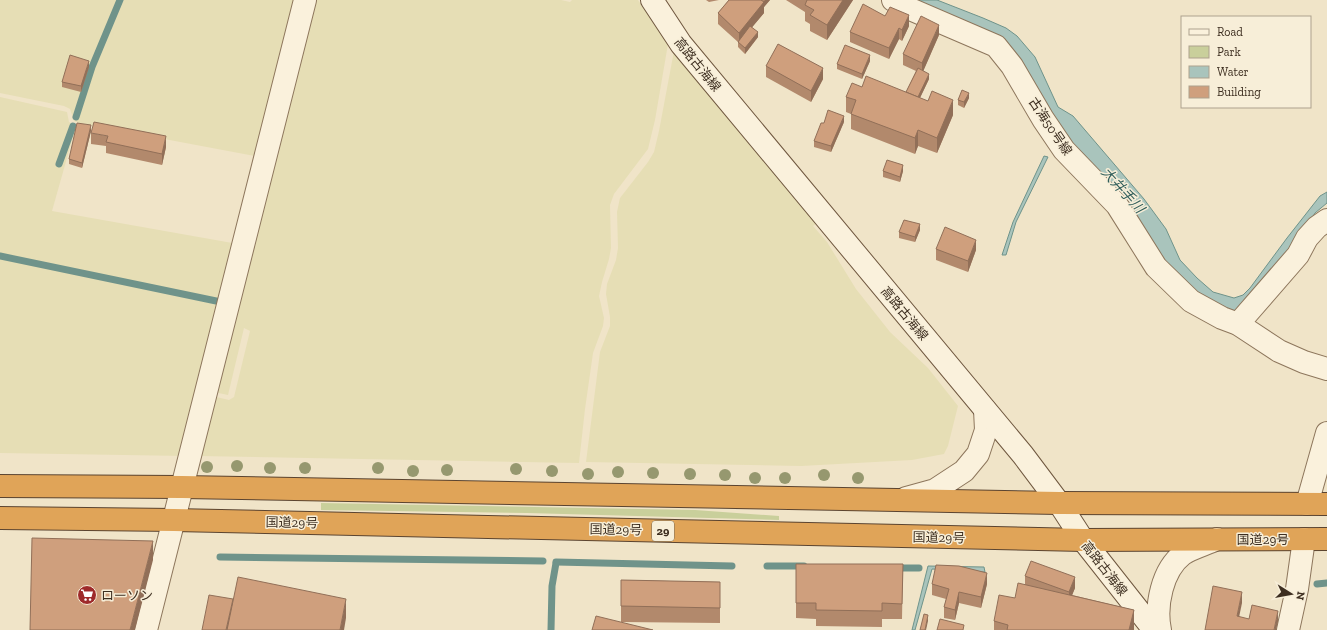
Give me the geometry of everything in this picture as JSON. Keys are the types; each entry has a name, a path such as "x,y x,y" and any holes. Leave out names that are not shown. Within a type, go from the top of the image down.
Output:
{"highway":[{"path":"0,486 182,487 1059,503 1317,504"},
{"name":"国道29号","path":"0,518 174,520 1083,540 1327,539"}],"street":[{"path":"146,630 305,0"},
{"name":"高路古海線","path":"652,0 681,44 1023,455 1059,503 1083,540 1154,630"},
{"name":"古海50号線","path":"894,0 910,9 996,46 1012,66 1043,119 1064,150 1117,205 1156,267 1191,300 1222,318 1238,324 1279,351 1304,362 1327,368"},
{"path":"1238,324 1298,255 1307,238 1327,220"},
{"path":"900,500 935,490 964,471 978,454 986,430 985,410"},
{"path":"1317,504 1327,433"},
{"path":"1160,630 1158,621 1161,592 1168,571 1183,554 1217,539"},
{"path":"1288,630 1297,589 1304,539"}],"shaded area":[{"path":"0,0 300,0 260,157 79,123 74,121 70,109 64,106 0,93"},
{"path":"310,0 561,0 570,2 572,0 638,0 668,44 655,120 648,149 614,194 610,205 611,248 599,296 604,318 603,326 593,353 579,463 198,456 212,396 229,400 234,397 250,331 244,328 228,395 214,392"},
{"path":"674,51 819,222 813,226 827,242 856,289 890,332 928,368 958,406 948,446 944,454 912,460 801,466 586,462 600,352 610,326 606,294 607,284 616,260 618,248 617,212 620,198 654,152"},
{"path":"0,97 67,112 69,122 76,126 52,211 238,244 186,456 0,453"}],"green space":[{"path":"321,503 695,510 779,516 779,520 527,513 321,510"}],"water":[{"name":"大井手川","path":"903,0 937,0 1006,28 1017,36 1035,57 1058,107 1073,116 1144,199 1166,229 1180,260 1213,292 1234,298 1243,295 1250,288 1320,196 1327,192 1327,203 1315,213 1303,232 1239,312 1216,306 1197,293 1170,270 1061,133 1022,65"},
{"path":"1044,156 1048,157 1016,222 1006,255 1002,255 1013,222"},
{"path":"928,566 984,567 985,572 932,569 915,630 912,630"}],"building":[{"path":"729,0 761,0 764,2 739,33 718,13"},
{"path":"807,0 843,0 827,25 810,15 814,10 805,5"},
{"path":"863,4 885,16 890,7 909,15 902,30 899,28 889,48 850,32"},
{"path":"921,16 939,25 922,63 903,54"},
{"path":"750,26 758,32 745,48 738,42"},
{"path":"778,44 823,68 811,91 766,66"},
{"path":"845,45 870,55 862,74 837,64"},
{"path":"70,55 89,61 81,86 62,82"},
{"path":"918,68 929,74 918,97 906,92"},
{"path":"866,76 928,101 932,91 953,100 937,138 918,130 915,138 851,114 856,100 846,97 852,83 862,87"},
{"path":"962,90 969,93 964,102 958,100"},
{"path":"828,110 844,116 831,146 814,141 821,123 824,123"},
{"path":"94,122 166,136 162,154 106,142 108,136 91,133"},
{"path":"77,123 91,125 82,163 69,159"},
{"path":"887,160 903,165 900,177 883,171"},
{"path":"904,220 920,224 915,237 899,232"},
{"path":"945,227 976,240 968,261 936,249"},
{"name":"ローソン","path":"32,538 153,541 130,630 30,630"},
{"path":"1031,561 1075,577 1069,592 1025,576"},
{"path":"796,564 903,564 902,604 882,603 882,611 816,610 816,603 796,603"},
{"path":"936,565 959,566 987,573 981,597 959,592 955,610 944,607 949,589 932,584"},
{"path":"238,577 346,599 340,630 227,630"},
{"path":"621,580 720,582 720,608 621,606"},
{"path":"1018,583 1134,610 1129,630 1007,630 1008,625 994,621 999,595 1015,598"},
{"path":"1213,586 1242,592 1237,616 1249,619 1252,605 1278,611 1274,630 1205,630"},
{"path":"209,595 233,599 226,630 202,630"},
{"path":"924,614 928,615 925,630 920,630"},
{"path":"596,616 653,630 592,630"},
{"path":"940,619 964,625 963,630 937,630"}],"waterway":[{"path":"76,117 92,67 120,0"},
{"path":"59,164 73,126"},
{"path":"0,256 221,302"},
{"path":"220,557 543,561"},
{"path":"556,562 732,566"},
{"path":"551,630 552,586 556,563"},
{"path":"767,566 804,566"},
{"path":"895,568 919,568"},
{"path":"1317,584 1327,583"}],"place":[{"name":"ローソン","path":"87,595"}]}
